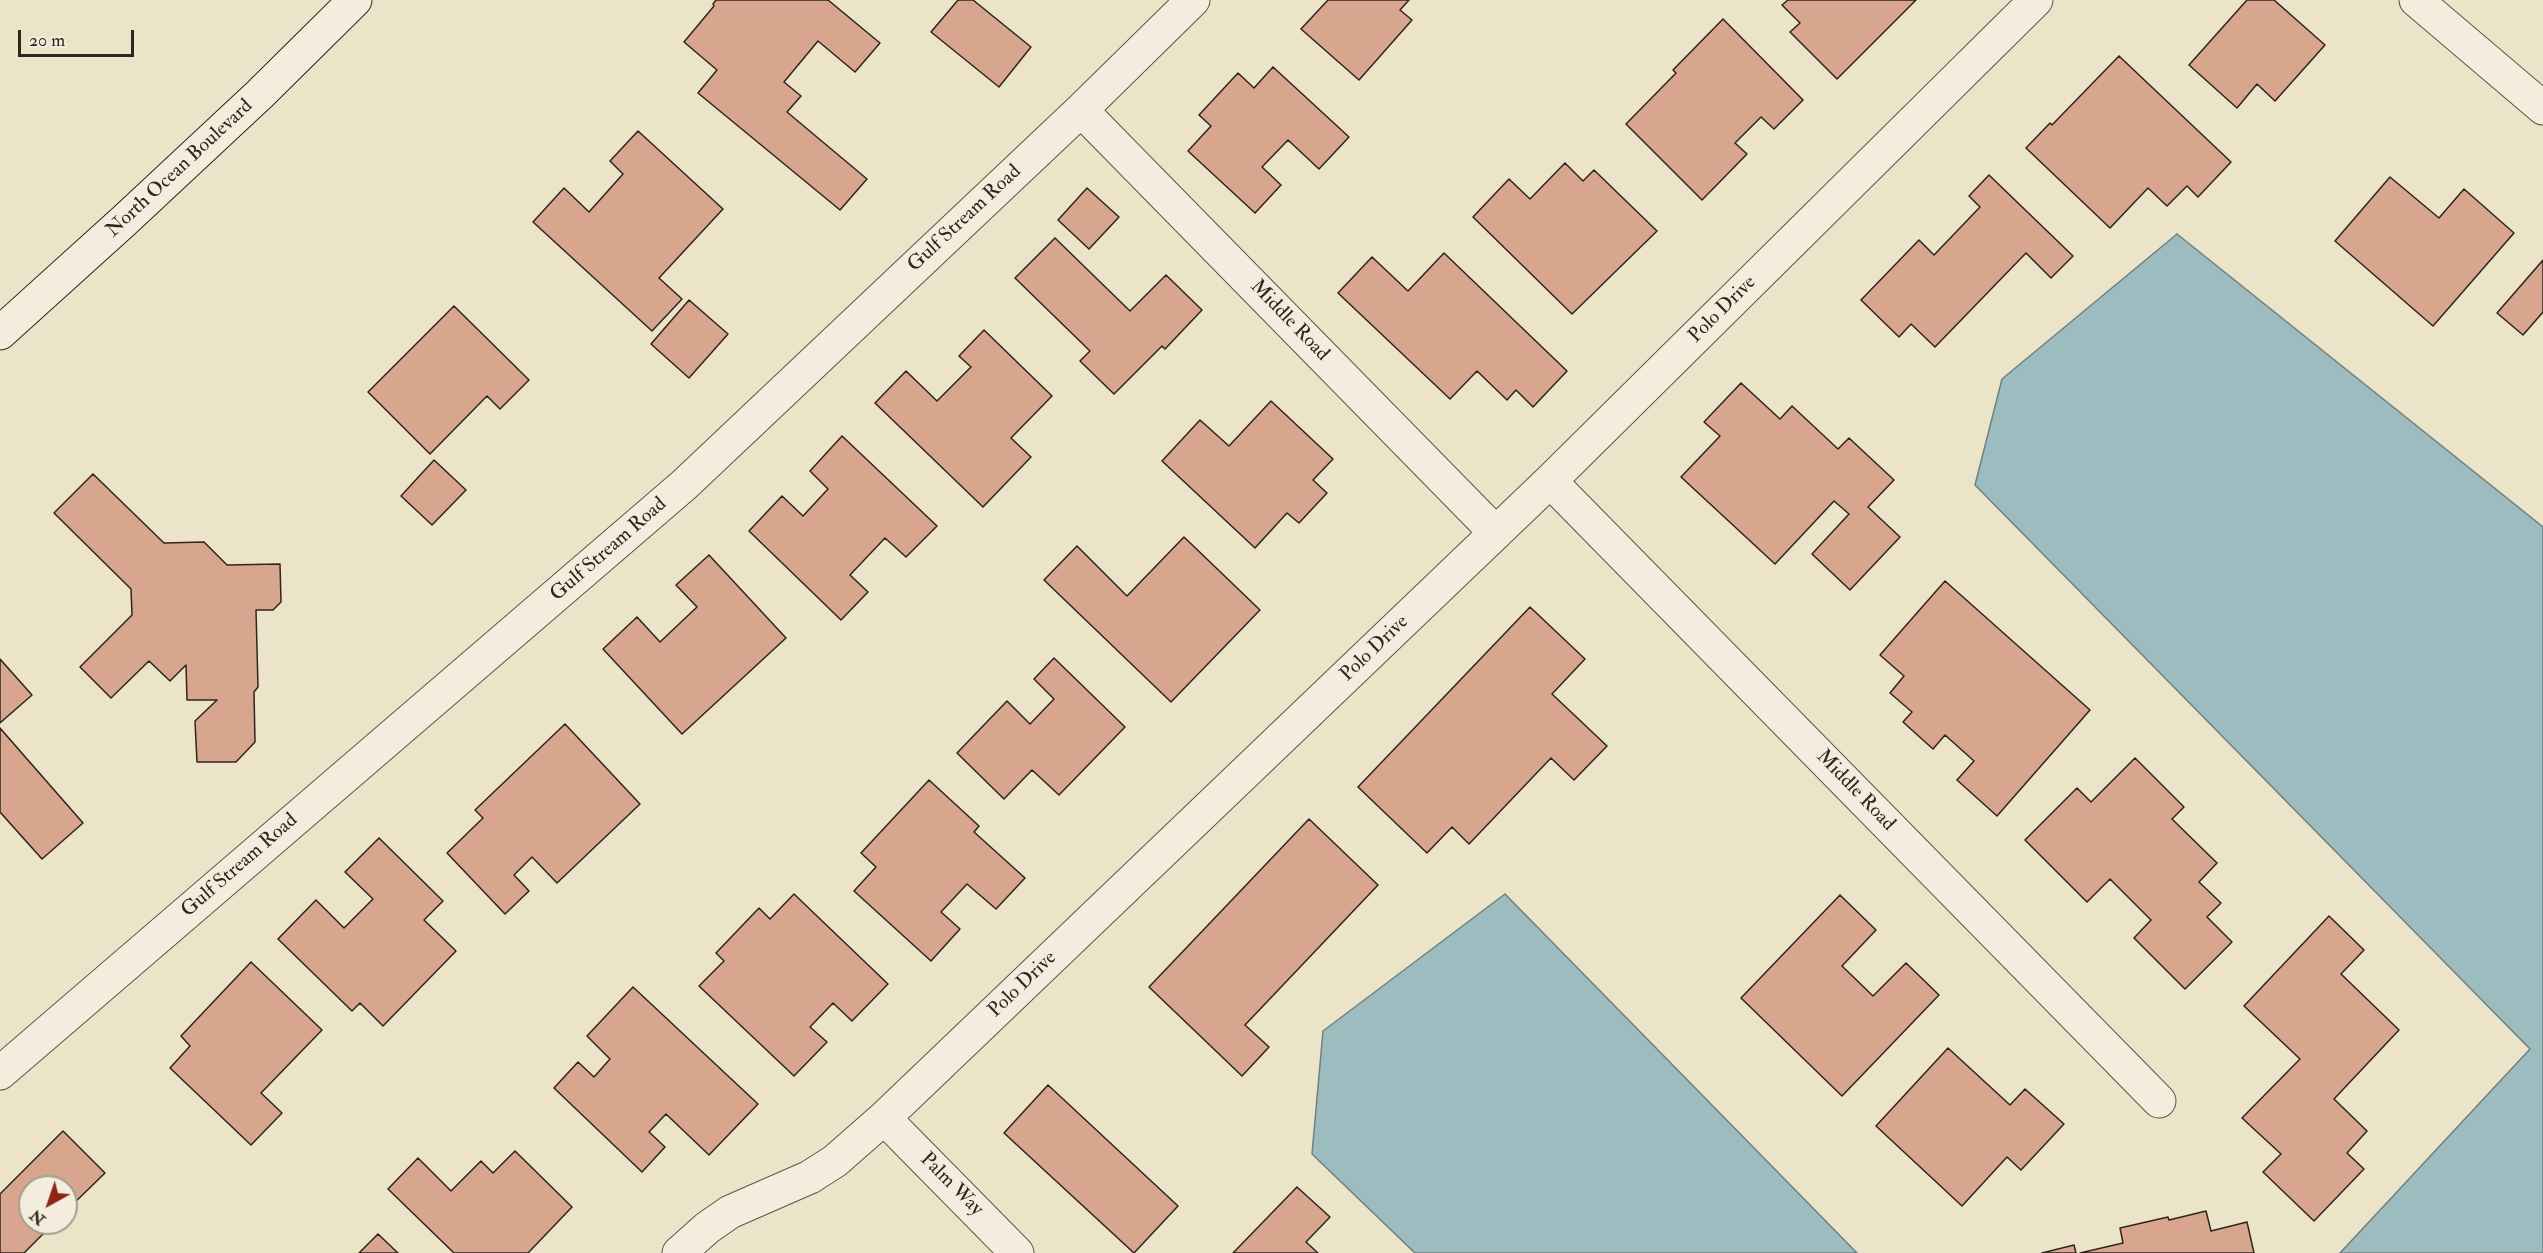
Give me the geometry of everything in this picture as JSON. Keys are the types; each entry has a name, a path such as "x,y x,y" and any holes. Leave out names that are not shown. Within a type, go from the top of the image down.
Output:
{"street":[{"name":"North Ocean Boulevard","path":"0,333 118,227 260,94 355,0"},
{"name":"Gulf Stream Road","path":"0,1072 684,485 1081,110 1193,0"},
{"name":"Polo Drive","path":"679,1253 707,1228 730,1212 810,1177 835,1161 884,1118 1550,481 2036,0"},
{"path":"2416,0 2543,108"},
{"name":"Middle Road","path":"1081,110 1496,533"},
{"name":"Middle Road","path":"1550,481 2159,1101"},
{"name":"Palm Way","path":"884,1118 1017,1253"}],"water":[{"path":"2177,234 2543,527 2543,1253 2340,1253 2530,1049 1975,485 2002,379"},
{"path":"1505,894 1857,1253 1415,1253 1312,1154 1323,1031"}],"building":[{"path":"716,0 828,0 880,43 855,72 818,41 784,82 801,96 787,112 867,179 840,210 698,93 717,70 684,42 714,6"},
{"path":"958,0 973,0 1031,47 999,87 931,32"},
{"path":"1328,0 1409,0 1400,10 1412,20 1359,80 1301,29"},
{"path":"1788,0 1916,0 1837,79 1790,32 1800,23 1782,5"},
{"path":"2247,0 2274,0 2325,45 2275,101 2257,84 2237,108 2189,65"},
{"path":"1723,19 1803,100 1774,129 1761,117 1735,143 1747,154 1702,200 1626,124 1676,73 1673,70"},
{"path":"2119,56 2231,162 2198,197 2187,186 2167,206 2148,188 2110,228 2026,148 2050,123 2052,125"},
{"path":"1273,67 1349,137 1319,169 1288,140 1262,167 1281,185 1255,213 1188,151 1211,126 1199,115 1238,73 1254,88"},
{"path":"638,131 723,209 659,278 682,299 652,331 533,222 564,188 589,212 623,174 610,161"},
{"path":"1565,163 1583,181 1594,170 1657,231 1572,314 1473,217 1509,179 1530,199"},
{"path":"1989,175 2073,256 2051,278 2026,253 1935,347 1911,324 1899,337 1861,300 1919,240 1934,255 1980,207 1969,196"},
{"path":"2390,177 2439,218 2464,189 2514,233 2433,326 2335,241"},
{"path":"1087,188 1119,217 1089,249 1058,220"},
{"path":"1055,238 1130,311 1166,275 1202,310 1165,349 1162,346 1114,394 1080,361 1090,351 1015,278"},
{"path":"1444,253 1567,371 1533,407 1516,390 1507,400 1477,371 1450,399 1338,293 1372,257 1408,291"},
{"path":"2543,260 2543,312 2523,335 2497,313"},
{"path":"689,300 728,334 689,378 651,344"},
{"path":"454,306 529,380 500,409 487,396 430,454 368,392"},
{"path":"984,330 1052,396 1011,438 1031,457 983,507 875,403 906,371 937,401 971,367 959,356"},
{"path":"1741,383 1780,419 1792,406 1838,449 1849,438 1894,480 1868,507 1900,537 1850,590 1812,554 1849,514 1834,501 1775,564 1681,477 1720,436 1704,422"},
{"path":"1271,401 1333,459 1313,480 1327,493 1299,523 1287,513 1255,548 1162,461 1200,420 1229,446"},
{"path":"842,436 937,526 906,557 885,538 850,575 868,592 841,620 749,531 782,496 803,516 828,489 810,471"},
{"path":"434,460 466,490 432,525 401,496"},
{"path":"93,474 164,543 204,542 227,565 280,564 281,602 273,610 256,610 258,687 254,692 255,742 236,762 197,762 195,721 217,700 187,700 186,665 170,681 149,661 111,698 80,667 132,615 131,589 54,513"},
{"path":"1184,537 1260,610 1171,702 1044,580 1077,546 1127,596"},
{"path":"709,555 786,638 682,734 603,649 637,617 660,642 697,607 676,585"},
{"path":"1945,581 2090,710 1997,816 1957,780 1974,761 1945,735 1933,749 1903,722 1912,712 1890,693 1904,676 1880,655"},
{"path":"1530,607 1585,659 1552,694 1607,746 1574,780 1551,758 1469,844 1452,827 1427,853 1358,787"},
{"path":"1054,658 1125,727 1059,795 1032,770 1004,799 957,753 1007,701 1030,724 1054,699 1034,679"},
{"path":"0,659 32,695 0,723"},
{"path":"565,724 640,804 557,883 532,857 514,875 529,891 505,914 447,853 483,818 475,810"},
{"path":"0,728 83,823 42,859 0,812"},
{"path":"2135,758 2184,807 2172,819 2217,863 2199,882 2221,903 2207,917 2232,942 2185,989 2134,938 2151,920 2110,879 2087,902 2025,840 2077,788 2091,802"},
{"path":"929,780 979,826 974,832 1025,878 996,909 967,884 941,912 960,929 931,961 854,891 876,867 861,853"},
{"path":"1309,819 1378,885 1245,1025 1269,1047 1242,1076 1149,987"},
{"path":"379,838 443,901 424,920 456,951 383,1026 360,1003 352,1011 278,939 316,900 344,928 373,899 345,872"},
{"path":"794,894 888,984 852,1021 833,1003 810,1027 827,1042 794,1076 699,986 724,961 716,953 759,908 770,919"},
{"path":"1840,895 1876,930 1842,966 1873,996 1906,963 1939,995 1842,1096 1741,998"},
{"path":"2329,916 2364,950 2341,974 2399,1030 2334,1099 2367,1131 2347,1153 2364,1169 2314,1221 2263,1172 2281,1154 2242,1118 2300,1059 2244,1006"},
{"path":"251,962 322,1030 261,1093 282,1113 251,1145 170,1068 190,1046 181,1036"},
{"path":"633,987 758,1104 709,1155 666,1114 649,1132 665,1147 642,1172 554,1088 578,1062 594,1077 610,1059 587,1036"},
{"path":"1948,1048 2010,1105 2025,1089 2064,1124 2021,1170 2007,1157 1962,1206 1876,1126"},
{"path":"1048,1085 1178,1206 1134,1253 1004,1133"},
{"path":"63,1131 105,1173 78,1199 78,1175 19,1175"},
{"path":"515,1151 572,1207 528,1253 454,1253 388,1189 418,1158 451,1191 481,1161 493,1173"},
{"path":"18,1176 18,1235 42,1235 24,1253 0,1253 0,1194"},
{"path":"1297,1187 1330,1217 1306,1242 1318,1253 1233,1253"},
{"path":"2206,1211 2211,1231 2247,1222 2254,1253 2080,1253 2123,1243 2120,1228"},
{"path":"378,1234 398,1253 359,1253"},
{"path":"2074,1245 2076,1253 2042,1253"}]}
